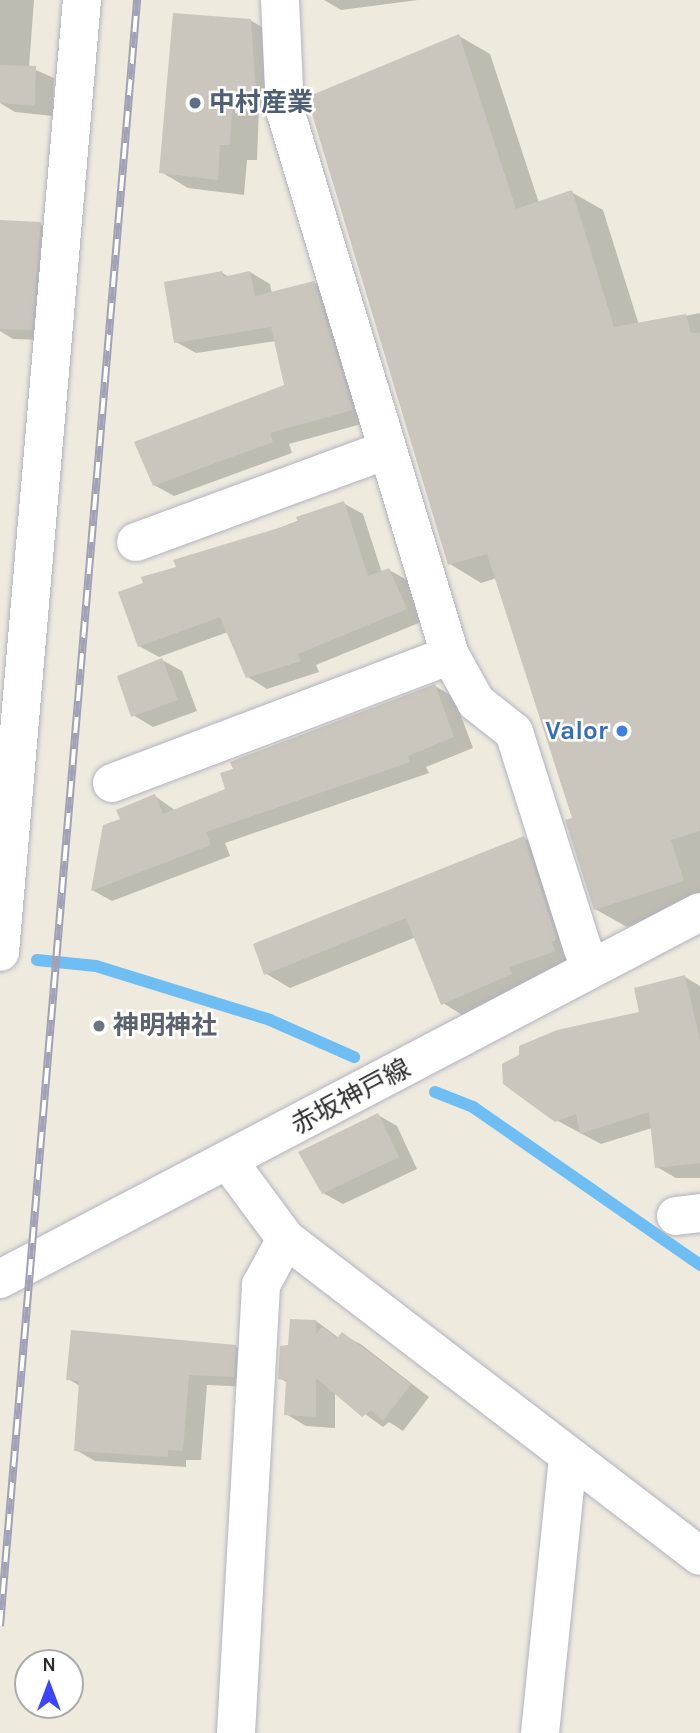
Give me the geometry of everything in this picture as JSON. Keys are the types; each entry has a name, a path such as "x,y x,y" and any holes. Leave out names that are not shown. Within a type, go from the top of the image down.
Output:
{"street":[{"path":"0,952 82,0"},
{"path":"280,0 285,110 450,655 476,702 514,732 583,949 593,968"},
{"path":"136,542 386,450"},
{"path":"112,783 450,655"},
{"name":"赤坂神戸線","path":"0,1279 229,1162 700,912"},
{"path":"229,1162 286,1239 568,1458 700,1556"},
{"path":"236,1733 261,1284 286,1239"},
{"path":"540,1733 568,1458"}],"building":[{"name":"中村産業","path":"173,13 251,19 256,95 233,93 230,145 220,145 218,180 159,173"},
{"path":"459,34 516,209 572,190 614,327 686,314 691,333 700,333 700,831 671,840 684,881 594,910 565,820 572,818 487,554 448,565 307,97"},
{"path":"0,65 36,66 35,106 0,103"},
{"path":"0,220 41,222 32,330 0,329"},
{"path":"222,271 223,277 250,271 255,296 314,281 353,410 270,433 273,442 153,486 134,442 284,385 271,327 174,343 164,282"},
{"path":"344,501 368,576 389,568 407,609 298,654 301,661 246,678 220,617 138,647 118,592 143,583 141,577 176,567 173,560 298,522 296,517"},
{"path":"162,658 178,700 131,717 117,676"},
{"path":"435,684 454,737 408,756 410,762 206,832 211,845 91,891 103,825 120,819 116,810 155,794 163,814 225,789 220,773 233,769 230,762"},
{"path":"524,836 557,940 551,942 556,951 509,967 512,974 441,1005 406,918 264,975 253,944"},
{"path":"685,975 700,1041 700,1163 655,1168 649,1112 580,1134 576,1114 555,1122 503,1084 502,1064 519,1055 519,1046 557,1030 639,1012 634,988"},
{"path":"378,1113 399,1157 322,1194 298,1152"},
{"path":"290,1319 316,1320 316,1334 322,1327 337,1338 342,1332 411,1384 383,1421 371,1410 362,1417 316,1378 316,1417 284,1415 286,1380 278,1379 280,1346 288,1345"},
{"path":"71,1330 236,1345 234,1377 189,1375 183,1451 168,1450 168,1457 74,1451 79,1381 66,1380"}],"waterway":[{"path":"37,960 96,966 270,1020 354,1057"},
{"path":"435,1092 473,1107 700,1265"}],"railway":[{"path":"0,1626 137,0"}],"place":[{"name":"中村産業","path":"195,103"},
{"name":"Valor","path":"622,731"},
{"name":"神明神社","path":"99,1026"}]}
